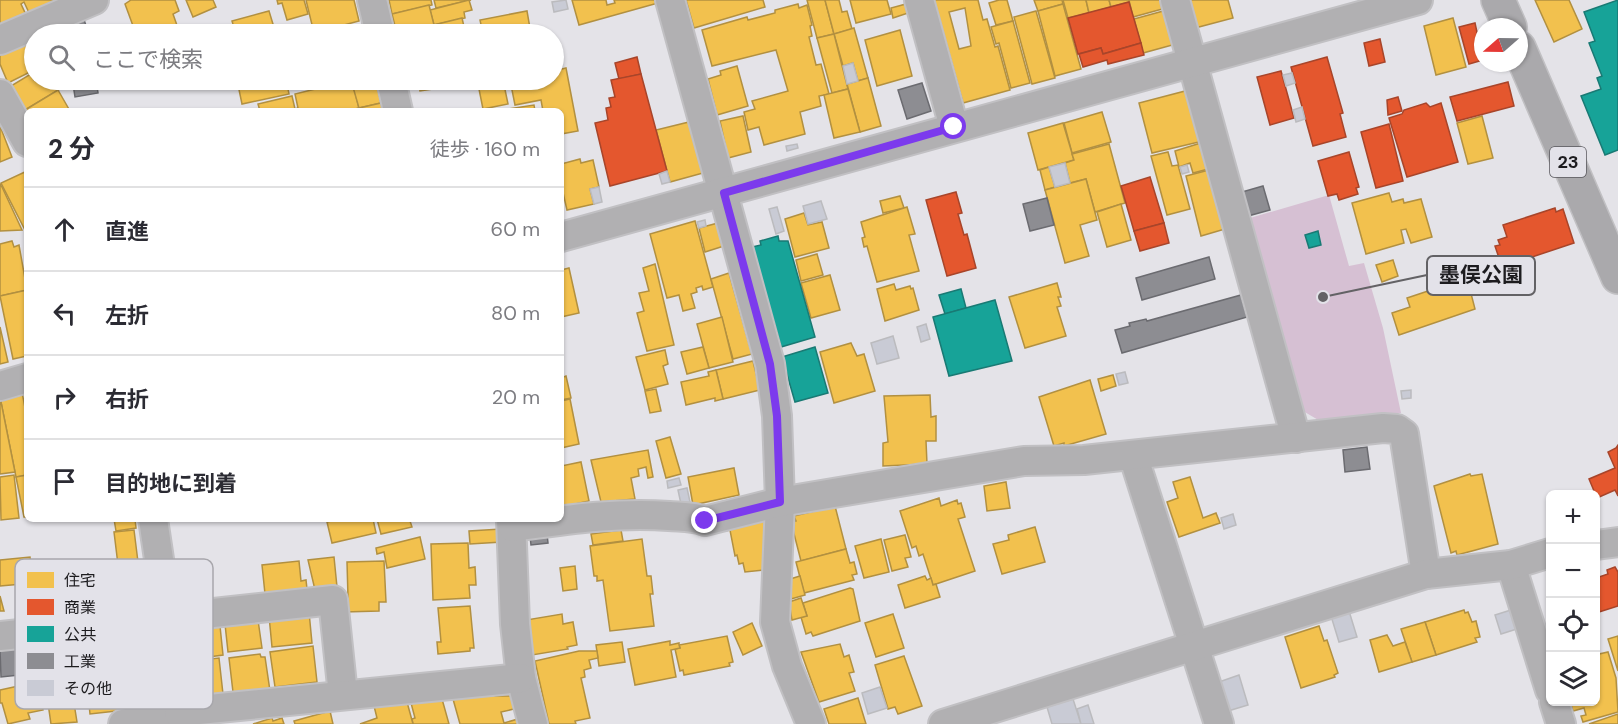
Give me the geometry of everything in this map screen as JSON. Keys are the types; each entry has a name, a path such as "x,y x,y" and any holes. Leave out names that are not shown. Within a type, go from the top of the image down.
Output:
{"main road":[{"path":"1498,0 1506,18"},
{"name":"23","path":"1528,69 1618,277"}],"street":[{"path":"37,24 93,0"},
{"path":"372,0 378,24"},
{"path":"670,0 770,364 777,416 780,502 775,622 787,666 811,724"},
{"path":"919,0 954,127"},
{"path":"1175,0 1296,438"},
{"path":"564,236 1418,0"},
{"path":"0,40 24,30"},
{"path":"393,90 397,108"},
{"path":"0,94 24,137"},
{"path":"0,386 24,379"},
{"path":"564,518 649,514 697,518 705,521 780,502 1024,461 1084,460 1383,428 1397,429 1404,434 1426,574"},
{"path":"1133,454 1219,724"},
{"path":"154,522 160,559"},
{"path":"512,523 515,624 521,678 533,724"},
{"path":"1600,544 1618,542"},
{"path":"944,724 1426,574 1511,565 1546,554"},
{"path":"1511,565 1546,674"},
{"path":"213,613 333,600 343,695"},
{"path":"0,636 15,634"},
{"path":"123,724 343,695 521,678"},
{"path":"1555,706 1561,724"}],"shaded area":[{"path":"1329,195 1349,266 1364,263 1383,328 1401,413 1320,421 1303,411 1250,218"}],"building: 住宅":[{"path":"0,0 55,0 57,4 31,17 24,2 21,4 27,17 0,30"},
{"path":"131,0 175,0 179,11 173,14 177,24 132,24 125,4"},
{"path":"186,0 213,0 216,7 193,17"},
{"path":"277,0 304,0 308,14 287,20 282,3 278,4"},
{"path":"306,0 354,0 359,21 348,24 312,24"},
{"path":"389,0 431,0 432,5 392,14"},
{"path":"434,0 471,0 436,8"},
{"path":"469,0 472,10 464,12 465,18 434,24 430,10"},
{"path":"572,0 606,0 607,5 615,3 614,0 657,0 658,3 579,25"},
{"path":"686,0 763,0 765,7 694,28"},
{"path":"807,0 825,0 834,34 817,38"},
{"path":"825,0 839,0 842,12 847,11 852,29 834,34"},
{"path":"850,0 887,0 891,14 856,23"},
{"path":"934,0 978,0 983,20 987,19 995,47 998,46 1010,90 963,103","holes":["965,8 971,46 959,49 949,12"]},
{"path":"1007,0 1013,21 996,25 989,3"},
{"path":"1034,0 1062,0 1063,4 1038,11"},
{"path":"1063,0 1086,0 1089,13 1068,18"},
{"path":"1086,0 1109,0 1111,7 1089,13"},
{"path":"1109,0 1129,0 1129,2 1111,7"},
{"path":"1129,0 1164,0 1166,8 1133,17"},
{"path":"1188,0 1228,0 1233,18 1195,28"},
{"path":"1535,0 1569,0 1582,29 1554,42"},
{"path":"798,4 799,8 807,5 812,25 810,26 812,36 809,37 816,65 821,64 829,94 819,96 821,106 800,112 805,134 764,145 759,127 748,130 744,112 755,109 752,101 788,91 776,50 712,66 702,30 747,17 748,20 775,13 775,10"},
{"path":"906,4 908,13 893,18 891,8"},
{"path":"1063,4 1081,69 1055,76 1038,11"},
{"path":"429,5 434,24 394,24 392,14"},
{"path":"1167,10 1176,44 1143,53 1134,19"},
{"path":"269,11 273,24 233,24 232,21"},
{"path":"527,11 529,24 481,24 480,20"},
{"path":"1036,11 1055,78 1032,84 1014,17"},
{"path":"462,18 463,24 438,24"},
{"path":"1453,18 1466,67 1436,75 1424,26"},
{"path":"1013,21 1030,83 1011,88 999,43 996,44 991,27"},
{"path":"854,28 868,78 858,81 853,63 843,66 834,34"},
{"path":"900,30 912,76 877,86 865,40"},
{"path":"834,34 848,89 832,93 817,38"},
{"path":"24,40 24,75 8,83 0,64 0,51"},
{"path":"737,66 748,106 717,115 708,79 721,75 720,71"},
{"path":"564,68 566,68 578,131 564,133 564,108 542,108 541,100 515,105 512,90 564,90"},
{"path":"24,78 24,90 58,90 24,108 11,86"},
{"path":"868,78 881,126 860,132 847,84"},
{"path":"848,89 860,132 834,138 824,95"},
{"path":"58,90 68,108 28,108"},
{"path":"239,90 288,90 289,94 242,104"},
{"path":"311,90 354,90 359,108 298,108 295,94"},
{"path":"354,90 378,90 381,103 359,108"},
{"path":"479,90 505,90 508,104 483,108"},
{"path":"1189,90 1203,141 1152,153 1139,103"},
{"path":"292,96 295,108 259,108 258,104"},
{"path":"381,103 382,108 359,108"},
{"path":"534,105 534,108 514,108"},
{"path":"1102,112 1111,142 1072,153 1064,123"},
{"path":"743,116 751,152 728,158 720,121"},
{"path":"1482,116 1493,158 1468,164 1457,123"},
{"path":"689,122 703,173 670,182 656,130"},
{"path":"1063,123 1074,160 1038,170 1028,133"},
{"path":"0,126 12,157 0,162"},
{"path":"1204,142 1212,168 1193,173 1190,163 1179,167 1175,151"},
{"path":"1109,144 1125,203 1095,212 1086,179 1070,183 1065,163 1074,160 1072,154"},
{"path":"1168,152 1172,166 1178,165 1190,209 1167,215 1151,156"},
{"path":"580,159 581,163 593,160 599,187 590,189 594,204 567,210 564,197 564,163"},
{"path":"1049,167 1055,187 1045,190 1040,170"},
{"path":"1209,170 1225,229 1201,236 1186,176"},
{"path":"24,172 24,228 1,183"},
{"path":"1086,179 1097,220 1080,225 1089,256 1065,263 1045,190"},
{"path":"0,184 2,187 22,230 0,231"},
{"path":"1389,193 1392,202 1403,199 1404,203 1421,199 1432,237 1411,243 1406,229 1401,230 1404,243 1366,254 1352,203"},
{"path":"900,196 904,208 883,213 880,201"},
{"path":"1121,204 1131,240 1107,247 1097,212"},
{"path":"907,207 915,234 909,235 919,271 877,282 867,246 864,247 862,238 865,237 861,222"},
{"path":"804,213 808,225 822,222 829,248 795,257 785,219"},
{"path":"695,221 713,287 703,290 702,286 696,288 697,292 691,294 695,308 683,311 679,295 667,298 650,234"},
{"path":"718,223 724,246 705,252 699,228"},
{"path":"12,241 14,247 19,245 24,273 24,291 0,296 0,244"},
{"path":"817,254 823,275 801,281 796,260"},
{"path":"1393,260 1398,276 1382,282 1376,265"},
{"path":"655,264 674,345 647,351 637,313 644,311 639,293 649,291 643,268"},
{"path":"569,268 579,313 564,316 564,269"},
{"path":"729,273 752,354 733,359 711,279"},
{"path":"830,275 840,310 811,318 801,283"},
{"path":"1467,278 1475,309 1399,335 1392,313 1410,307 1407,298"},
{"path":"1057,283 1061,306 1057,307 1066,336 1025,348 1009,297"},
{"path":"894,284 896,290 910,286 911,289 913,288 919,310 885,321 877,289"},
{"path":"24,291 24,357 13,359 0,296"},
{"path":"722,317 733,362 709,368 697,324"},
{"path":"0,327 8,362 0,364"},
{"path":"851,343 857,356 864,354 875,391 834,403 820,352"},
{"path":"703,347 709,368 687,374 681,352"},
{"path":"665,350 668,364 663,366 668,384 645,390 636,357"},
{"path":"753,361 760,390 723,399 716,370"},
{"path":"716,370 723,399 715,401 715,398 686,405 681,382 709,376 708,372"},
{"path":"1113,375 1116,386 1101,391 1098,379"},
{"path":"566,376 571,398 564,399 564,377"},
{"path":"1090,380 1106,434 1064,446 1064,443 1054,446 1039,397"},
{"path":"656,389 661,411 650,413 645,391"},
{"path":"22,392 24,476 16,477 0,397"},
{"path":"930,395 931,417 936,416 936,441 926,441 927,464 883,466 883,443 888,442 884,396"},
{"path":"0,397 15,472 0,474"},
{"path":"570,399 579,444 564,447 564,400"},
{"path":"670,437 681,474 666,478 656,441"},
{"path":"648,450 653,477 648,478 646,467 638,469 639,476 631,478 635,499 601,502 591,460"},
{"path":"581,462 589,501 564,506 564,465"},
{"path":"734,468 739,495 693,505 688,477"},
{"path":"1470,474 1471,476 1482,474 1498,544 1457,555 1456,551 1451,553 1434,486"},
{"path":"14,475 19,518 1,520 0,477"},
{"path":"24,476 24,517 16,477"},
{"path":"1190,477 1203,518 1216,513 1220,523 1179,537 1167,502 1178,498 1173,482"},
{"path":"1006,482 1010,508 987,511 984,486"},
{"path":"939,498 941,506 957,500 958,504 961,503 965,517 958,519 975,571 933,585 923,554 919,556 916,546 912,548 900,511"},
{"path":"835,506 846,549 801,561 791,522 796,521 794,516"},
{"path":"767,517 767,533 764,534 764,570 745,572 743,563 739,564 737,555 735,556 730,530 719,532"},
{"path":"114,522 135,522 136,528 116,531"},
{"path":"327,522 374,522 376,533 332,543"},
{"path":"378,522 410,522 412,527 381,534"},
{"path":"1035,527 1045,562 1002,574 993,544 1009,540 1008,535"},
{"path":"501,529 502,542 470,544 469,531"},
{"path":"134,530 138,559 117,559 114,532"},
{"path":"621,530 623,541 593,545 591,534"},
{"path":"905,535 911,557 905,558 908,567 892,571 884,540"},
{"path":"420,537 425,559 387,568 384,552 377,554 376,548"},
{"path":"642,539 647,576 651,576 653,594 650,594 654,626 610,631 603,580 597,581 597,576 594,576 590,546"},
{"path":"881,539 889,572 864,578 855,546"},
{"path":"468,543 469,568 475,567 476,585 469,585 470,598 433,600 431,544"},
{"path":"846,549 850,563 854,562 857,574 852,575 854,580 804,593 796,562"},
{"path":"30,557 30,559 15,559 15,585 0,586 0,560"},
{"path":"334,557 337,587 315,590 308,560"},
{"path":"299,561 301,581 306,580 307,589 265,594 262,565"},
{"path":"384,561 386,602 379,602 379,611 344,612 343,597 348,597 347,562"},
{"path":"575,566 577,589 563,591 560,568"},
{"path":"800,576 805,595 791,599 790,579"},
{"path":"925,576 927,580 931,578 933,585 936,584 940,597 905,608 898,585"},
{"path":"853,589 860,621 813,636 811,632 806,634 801,617 807,616 803,603"},
{"path":"0,596 4,611 0,611"},
{"path":"801,598 807,616 792,620 789,602"},
{"path":"470,606 474,648 470,648 470,651 438,654 437,642 441,642 438,608"},
{"path":"1464,610 1465,613 1468,612 1472,622 1476,621 1480,637 1475,638 1477,642 1436,655 1425,622"},
{"path":"309,612 312,643 272,647 269,616"},
{"path":"562,614 563,624 573,622 577,645 567,647 568,649 532,655 526,620"},
{"path":"893,614 904,648 876,657 865,623"},
{"path":"258,620 262,648 228,652 225,624"},
{"path":"1425,622 1436,655 1412,662 1401,629"},
{"path":"752,623 762,646 743,655 733,632"},
{"path":"213,626 220,626 223,655 213,656"},
{"path":"1319,626 1324,641 1327,640 1338,673 1334,675 1335,677 1301,688 1285,637"},
{"path":"1387,635 1393,646 1405,642 1412,662 1379,672 1370,640"},
{"path":"727,636 733,662 729,663 730,666 684,675 683,670 680,671 675,649 680,648 679,645"},
{"path":"1618,636 1618,671 1608,639"},
{"path":"670,641 670,645 679,643 680,648 671,650 676,677 635,685 628,649"},
{"path":"622,642 625,662 599,666 596,645"},
{"path":"840,644 844,657 849,655 854,672 849,673 855,691 819,702 801,652"},
{"path":"313,646 317,682 275,687 270,652"},
{"path":"579,651 597,651 598,658 589,660 591,668 584,670 585,677 581,678 590,718 575,721 576,724 549,724 535,661"},
{"path":"1608,652 1616,678 1618,712 1583,722 1581,716 1586,715 1584,708 1573,711 1571,706 1600,706 1600,654"},
{"path":"260,654 261,657 265,657 270,691 233,692 229,658"},
{"path":"904,656 922,706 898,714 895,707 888,709 875,665"},
{"path":"219,658 223,694 213,695 213,659"},
{"path":"15,687 15,709 43,710 28,713 30,719 8,724 2,703 0,703 0,690"},
{"path":"494,693 495,696 511,696 514,709 501,712 504,723 518,719 520,724 460,724 453,699"},
{"path":"858,698 866,724 829,724 824,709"},
{"path":"442,699 449,724 413,724 412,719 415,718 411,703"},
{"path":"407,702 413,724 360,724 377,718 374,706"},
{"path":"49,709 75,709 77,722 51,724"},
{"path":"89,709 125,709 125,710 90,714"},
{"path":"330,711 333,724 295,724 294,721"},
{"path":"1618,714 1618,724 1589,724"},
{"path":"272,718 273,721 282,718 284,724 253,724"}],"building: 商業":[{"path":"1129,2 1141,43 1103,54 1101,48 1078,54 1068,18"},
{"path":"1474,23 1474,63 1469,64 1459,27"},
{"path":"1380,39 1385,62 1369,66 1364,43"},
{"path":"1141,43 1144,55 1108,64 1107,60 1083,67 1079,54 1101,48 1103,54"},
{"path":"637,57 641,74 619,79 615,63"},
{"path":"1327,57 1343,113 1340,114 1346,137 1313,146 1291,67"},
{"path":"1281,71 1294,118 1270,125 1257,77"},
{"path":"641,74 667,171 610,186 595,123 608,120 606,108 611,107 609,98 615,97 611,80"},
{"path":"1508,82 1514,106 1457,121 1450,97"},
{"path":"1398,97 1402,111 1388,115 1387,100"},
{"path":"1426,103 1430,107 1441,103 1458,162 1407,177 1389,118"},
{"path":"1389,124 1403,181 1376,188 1361,132"},
{"path":"1349,152 1359,187 1356,188 1358,194 1339,200 1337,194 1328,196 1318,161"},
{"path":"1150,177 1164,223 1134,231 1121,186"},
{"path":"956,192 962,213 958,214 964,235 967,234 976,268 947,276 926,200"},
{"path":"1555,208 1556,212 1563,209 1574,243 1502,267 1495,246 1500,245 1498,240 1507,237 1503,225"},
{"path":"1164,223 1169,243 1140,251 1134,231"},
{"path":"1618,445 1618,496 1615,490 1600,497 1600,490 1594,490 1589,479 1615,468 1608,452"},
{"path":"1615,567 1618,572 1618,606 1600,612 1600,577 1608,574 1607,570"}],"building: 公共":[{"path":"1618,0 1618,150 1605,155 1581,96 1601,89 1597,78 1602,76 1589,43 1595,41 1584,12"},
{"path":"1318,231 1321,245 1309,248 1305,235"},
{"path":"778,236 779,241 788,241 815,337 781,347 752,247 761,245 760,241"},
{"path":"961,289 966,308 945,314 939,295"},
{"path":"995,300 1012,361 949,376 933,317"},
{"path":"815,347 828,393 795,402 782,357"}],"building: 工業":[{"path":"83,17 85,24 62,24"},
{"path":"922,83 931,111 907,119 898,90"},
{"path":"74,90 98,90 98,93 75,97"},
{"path":"1263,186 1270,210 1248,216 1242,192"},
{"path":"1047,198 1054,225 1030,231 1023,204"},
{"path":"1209,257 1215,279 1142,300 1136,278"},
{"path":"1241,295 1247,317 1122,353 1115,330 1130,326 1129,323 1146,319 1147,321"},
{"path":"1367,447 1370,469 1345,472 1343,450"},
{"path":"547,534 548,543 531,545 530,536"},
{"path":"15,648 15,675 1,677 0,650"}],"building: その他":[{"path":"566,0 568,9 554,12 552,2"},
{"path":"853,63 858,81 847,84 843,66"},
{"path":"1292,73 1295,83 1286,86 1283,75"},
{"path":"1302,107 1305,119 1296,122 1293,110"},
{"path":"797,144 798,148 787,151 786,146"},
{"path":"1065,163 1070,183 1055,187 1049,167"},
{"path":"1187,165 1189,172 1182,174 1180,167"},
{"path":"667,171 670,182 662,184 659,174"},
{"path":"599,187 602,202 594,204 590,189"},
{"path":"821,201 827,219 808,224 803,206"},
{"path":"777,207 784,231 776,234 769,209"},
{"path":"705,220 706,226 699,228 697,222"},
{"path":"926,324 930,339 921,342 917,327"},
{"path":"893,336 899,358 877,364 871,343"},
{"path":"1125,372 1128,383 1119,385 1116,374"},
{"path":"1411,390 1411,398 1402,399 1401,391"},
{"path":"679,478 681,485 668,488 667,481"},
{"path":"687,488 690,502 681,504 678,490"},
{"path":"1233,514 1236,525 1224,529 1221,518"},
{"path":"1514,609 1520,628 1501,634 1495,615"},
{"path":"1349,611 1357,637 1339,642 1331,616"},
{"path":"1239,675 1248,705 1228,711 1219,682"},
{"path":"880,687 887,708 868,714 862,693"},
{"path":"1073,699 1081,724 1052,724 1047,707"},
{"path":"1088,705 1094,724 1081,724 1077,709"}],"place":[{"name":"墨俣公園","path":"1323,297"}],"route":[{"path":"705,521 780,502 777,416 770,364 724,193 954,127"}]}
